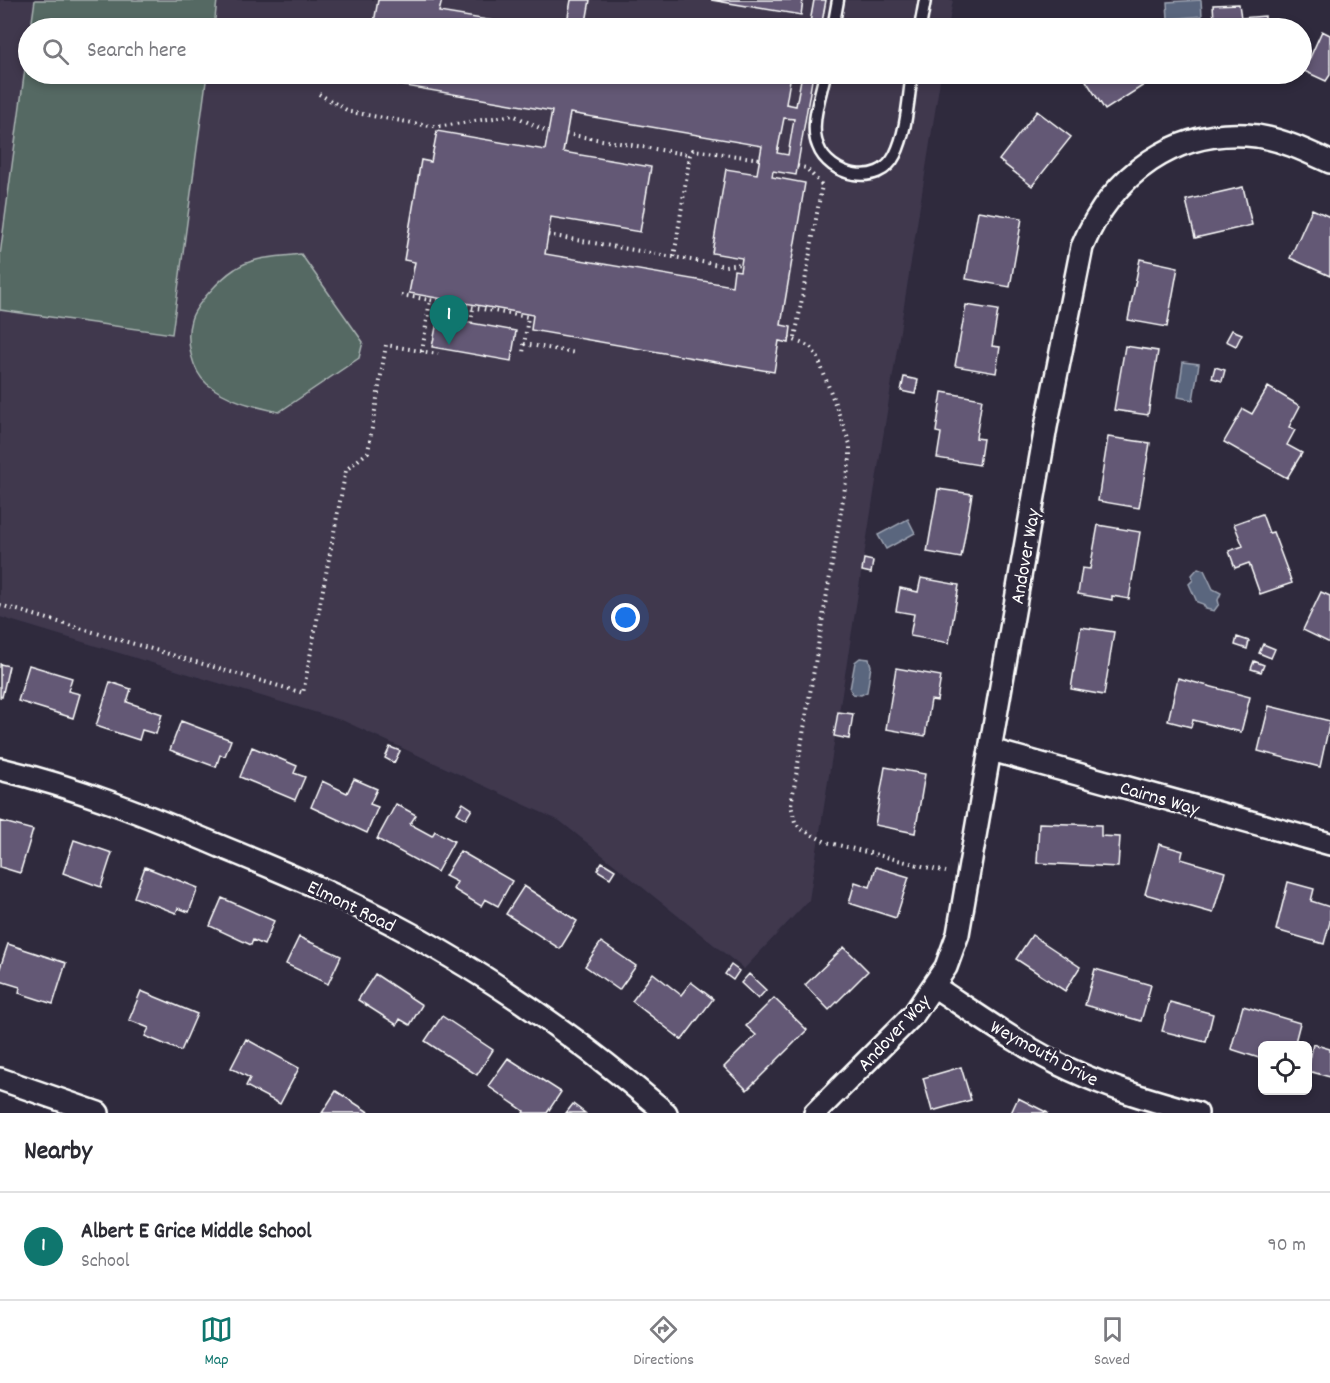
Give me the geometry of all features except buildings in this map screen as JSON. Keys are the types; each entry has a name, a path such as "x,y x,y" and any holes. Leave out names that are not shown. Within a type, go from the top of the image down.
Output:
{"street":[{"name":"Andover Way","path":"815,1113 914,1014 935,987 946,967 958,934 1046,427 1082,247 1093,221 1112,193 1135,171 1161,154 1192,141 1226,136 1257,136 1288,143 1330,162"},
{"name":"Cairns Way","path":"991,750 1330,844"},
{"name":"Elmont Road","path":"0,769 42,779 126,807 318,887 410,933 477,972 562,1030 666,1113"},
{"name":"Weymouth Drive","path":"935,987 1017,1041 1071,1070 1129,1093 1197,1113"},
{"path":"0,1079 98,1113"}],"lane":[{"path":"835,18 838,0"},
{"path":"922,18 925,0"},
{"path":"823,84 815,126 817,145 826,162 843,173 862,175 880,170 894,157 901,137 910,84"}],"path":[{"path":"319,94 350,112 418,124 443,126 513,115 549,132"},
{"path":"566,134 690,155"},
{"path":"674,257 690,155 698,149 760,159"},
{"path":"797,166 806,168 822,185 792,338 811,347 818,358 847,429 850,444 807,723 791,796 795,822 801,829 826,842 925,869 969,876"},
{"path":"548,235 725,266 741,264"},
{"path":"401,295 528,317 522,353"},
{"path":"422,352 430,300"},
{"path":"471,323 473,308"},
{"path":"524,344 576,353"},
{"path":"0,605 303,693 346,470 368,452 386,345 438,354"}],"shaded area":[{"path":"0,0 953,0 950,18 18,18 18,84 939,84 809,900 744,969 560,821 344,721 0,617"}],"green space":[{"path":"35,0 217,0 215,18 32,18"},
{"path":"23,84 206,84 172,334 0,310 0,255"},
{"path":"301,254 363,342 359,358 279,412 242,402 215,390 197,371 191,355 189,328 193,314 209,292 242,265 267,258"}],"water":[{"path":"1201,0 1202,16 1168,18 1167,2"},
{"path":"1183,362 1199,364 1193,400 1178,397"},
{"path":"908,519 915,533 886,549 878,535"},
{"path":"1198,568 1204,570 1213,589 1221,593 1219,604 1214,611 1206,609 1203,604 1197,602 1189,584"},
{"path":"860,658 869,659 871,666 867,692 861,695 853,694 850,689 855,662"}],"place":[{"name":"Albert E Grice Middle School","path":"449,345"}]}
